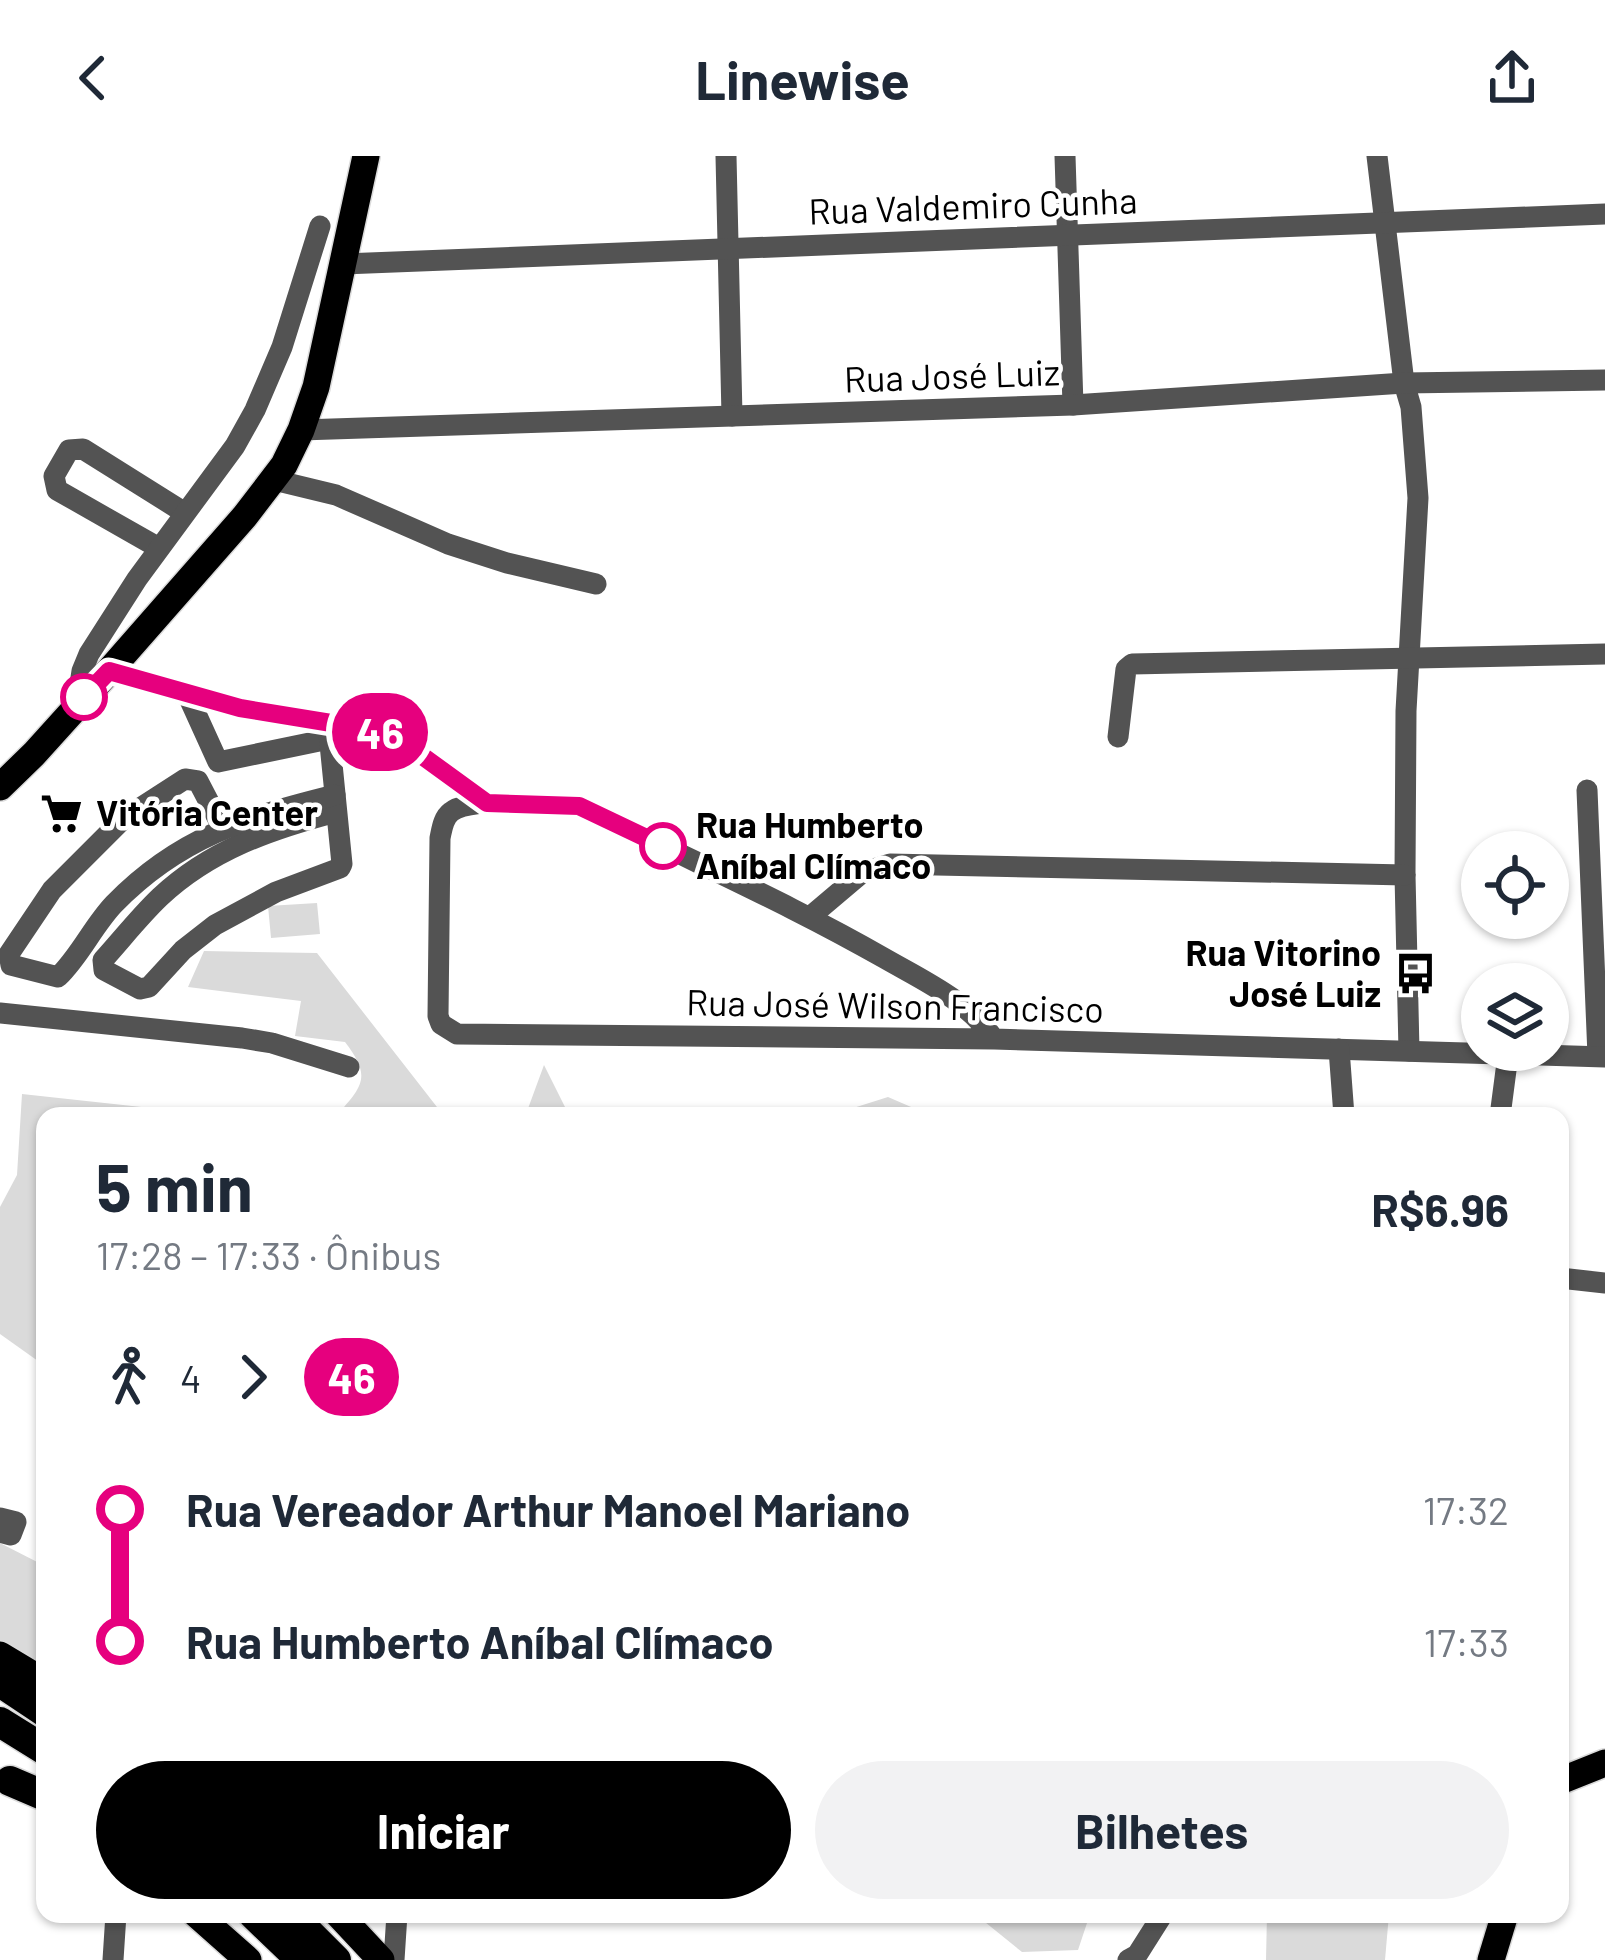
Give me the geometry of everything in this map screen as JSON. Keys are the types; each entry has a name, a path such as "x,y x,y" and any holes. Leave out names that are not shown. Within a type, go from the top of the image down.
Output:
{"highway":[{"path":"0,1660 36,1679"},
{"path":"0,1682 36,1706"},
{"path":"0,1722 36,1744"},
{"path":"5,1778 36,1792"},
{"path":"263,1923 301,1960"},
{"path":"299,1923 336,1960"}],"main road":[{"path":"0,787 109,671 274,481 301,430 316,387 366,156"},
{"path":"1569,1777 1605,1763"},
{"path":"5,1778 36,1799"},
{"path":"206,1923 248,1960"},
{"path":"346,1923 381,1960"},
{"path":"1491,1960 1502,1923"}],"street":[{"path":"726,156 732,416"},
{"path":"1064,156 1073,405"},
{"path":"1377,156 1404,383 1411,406 1418,498 1406,711 1408,1051"},
{"name":"Rua Valdemiro Cunha","path":"343,264 1605,214"},
{"path":"77,704 89,654 159,548 235,446 255,410 282,347 320,226"},
{"name":"Rua José Luiz","path":"301,430 1073,405 1404,383 1605,380"},
{"path":"159,548 57,490 54,476 69,450 83,448 185,513"},
{"path":"274,481 336,495 448,544 507,563 596,584"},
{"path":"1118,737 1126,668 1132,664 1605,654"},
{"path":"109,671 328,731"},
{"path":"188,696 218,762 328,731 368,729 399,740 487,803 564,804 595,812 811,916 961,1003 994,1039"},
{"path":"328,731 342,864 337,871 276,892 215,925 145,989 104,970 103,960 159,897 201,865 246,839 335,804"},
{"path":"223,829 192,778 138,808 52,890 9,954 11,964 58,977 111,907 157,864 267,812 335,804"},
{"path":"1587,790 1601,1056"},
{"name":"Rua José Wilson Francisco","path":"487,803 449,813 440,838 438,1016 441,1024 457,1034 994,1039 1461,1053"},
{"path":"811,916 863,872 890,864 1405,875"},
{"path":"0,1013 242,1038 349,1067"},
{"path":"1340,1049 1343,1107"},
{"name":"Rua José Wilson Francisco","path":"1569,1056 1601,1056"},
{"path":"1501,1107 1506,1071"},
{"path":"1569,1279 1605,1283"},
{"path":"113,1960 115,1923"},
{"path":"394,1960 396,1923"},
{"path":"1133,1958 1157,1923"}],"shaded area":[{"path":"317,903 320,934 271,938 268,906"},
{"path":"204,951 317,953 437,1107 344,1107 361,1081 359,1064 345,1042 295,1036 301,1001 188,987"},
{"path":"544,1065 565,1107 529,1107"},
{"path":"22,1094 141,1107 36,1107 36,1360 0,1334 0,1207 17,1175"},
{"path":"888,1097 911,1107 856,1107"},
{"path":"0,1543 36,1561 36,1660 0,1640"},
{"path":"986,1923 1087,1923 1078,1950 1022,1952"},
{"path":"1267,1923 1388,1923 1385,1960 1266,1960"}],"bus line":[{"name":"46","path":"84,697 109,671 240,708 368,729 399,740 487,803 579,806 663,846"}],"place":[{"name":"Vitória Center","path":"62,813"},
{"name":"Rua Humberto Aníbal Clímaco","path":"663,846"},
{"name":"Rua Vitorino José Luiz","path":"1415,974"}]}
